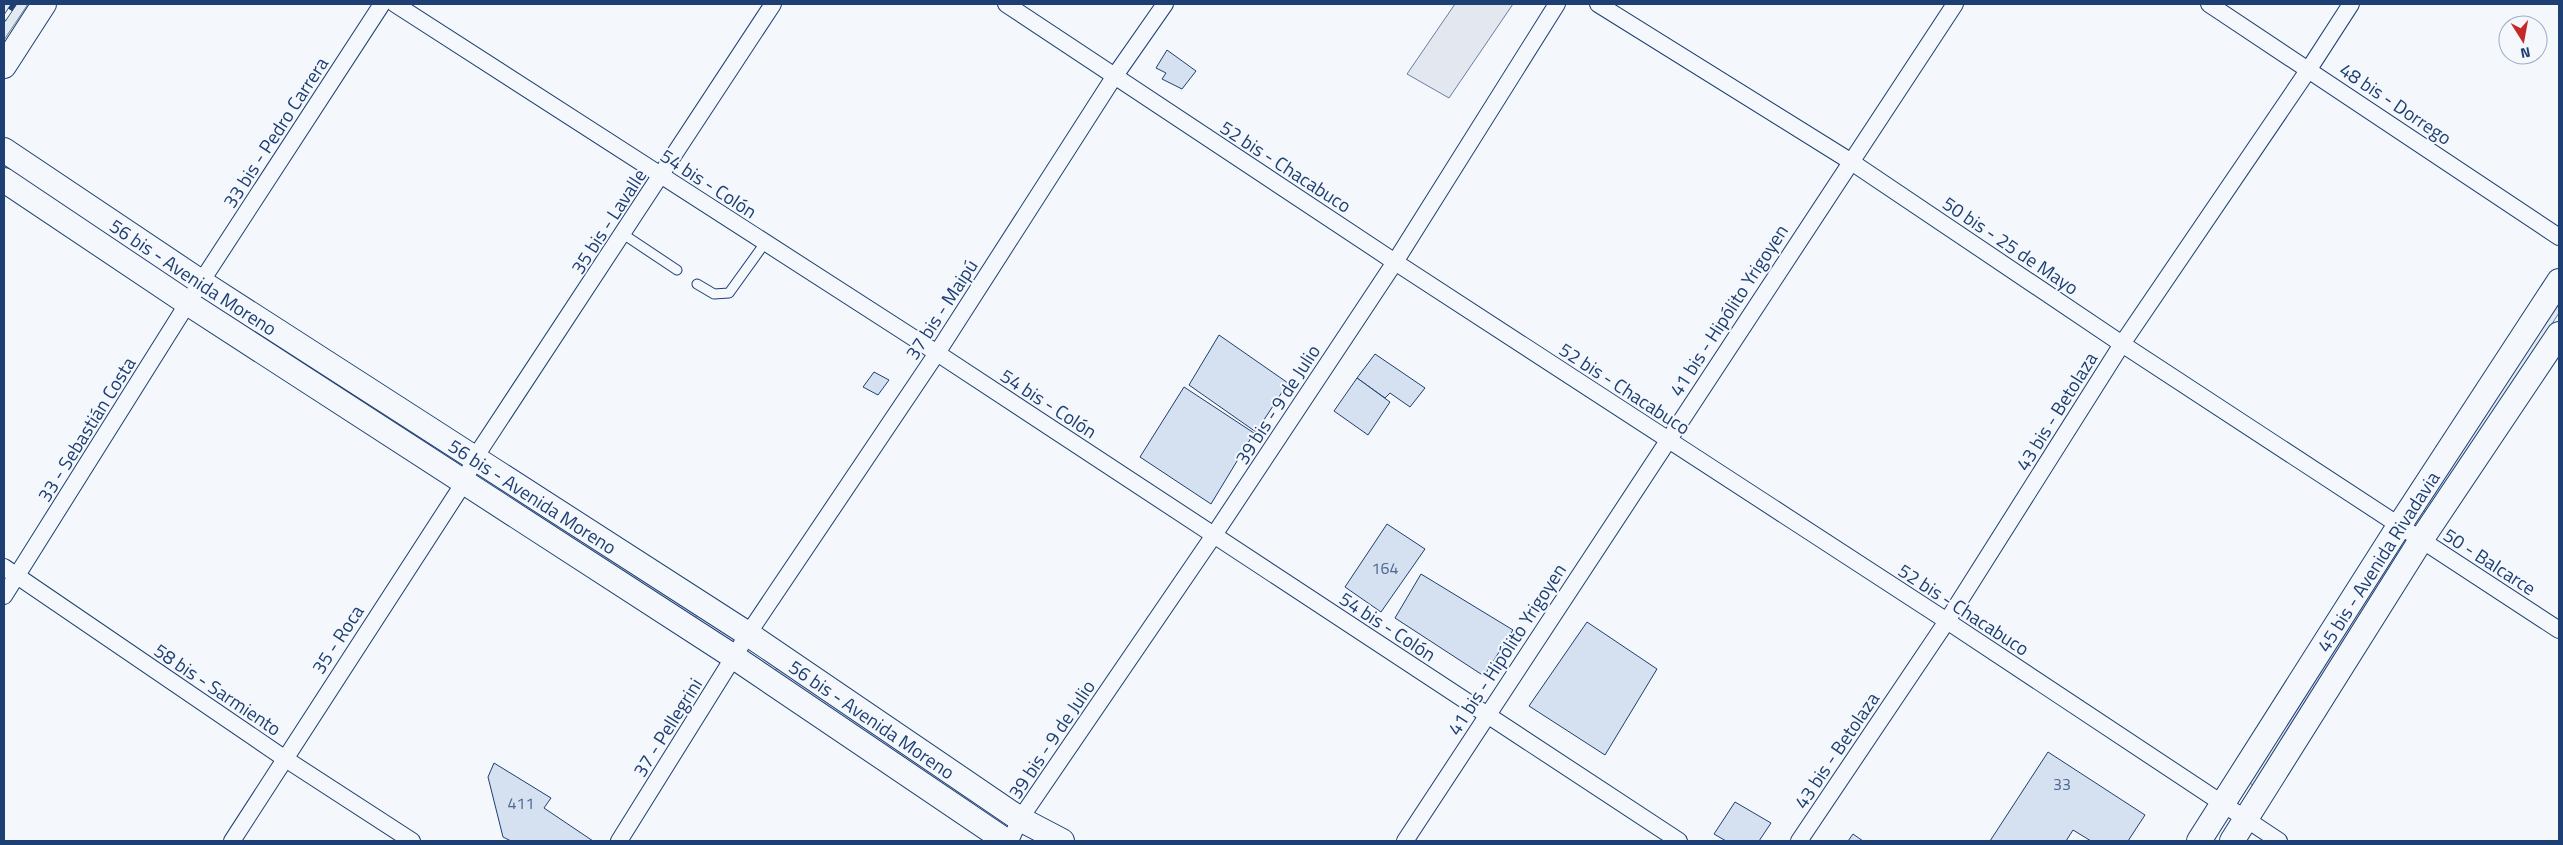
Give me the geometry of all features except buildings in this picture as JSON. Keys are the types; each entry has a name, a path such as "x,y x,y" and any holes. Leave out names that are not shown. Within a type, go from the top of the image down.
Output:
{"main road":[{"path":"4,66 44,4"},
{"name":"56 bis - Avenida Moreno","path":"4,150 201,282 748,634 1020,819 1062,841"},
{"name":"56 bis - Avenida Moreno","path":"4,180 189,304 734,657 1006,841"},
{"name":"45 bis - Avenida Rivadavia","path":"2199,841 2399,526 2559,281"},
{"name":"45 bis - Avenida Rivadavia","path":"2232,841 2421,540 2559,334"}],"street":[{"name":"33 bis - Pedro Carrera","path":"201,282 382,4"},
{"name":"54 bis - Colón","path":"395,4 937,353 1679,841"},
{"name":"35 bis - Lavalle","path":"474,458 773,4"},
{"name":"52 bis - Chacabuco","path":"1006,4 1395,262 1947,621 2279,841"},
{"name":"37 bis - Maipú","path":"748,634 937,353 1114,77 1165,4"},
{"name":"39 bis - 9 de Julio","path":"1010,841 1020,819 1214,536 1395,262 1557,4"},
{"name":"50 bis - 25 de Mayo","path":"1598,4 1850,161 2122,344 2399,526"},
{"name":"41 bis - Hipólito Yrigoyen","path":"1405,841 1850,161 1955,4"},
{"name":"48 bis - Dorrego","path":"2209,4 2559,237"},
{"name":"43 bis - Betolaza","path":"1799,841 1947,621 2122,344 2351,4"},
{"name":"33 - Sebastián Costa","path":"4,596 11,572 189,304 201,282"},
{"name":"35 - Roca","path":"232,841 465,481 474,458"},
{"name":"50 - Balcarce","path":"2399,526 2559,630"},
{"name":"58 bis - Sarmiento","path":"11,572 284,758 412,841"},
{"name":"37 - Pellegrini","path":"619,841 748,634"}],"lane":[{"path":"623,234 677,270"},
{"path":"698,284 714,294 729,293 765,243"}],"shaded area":[{"path":"4,4 28,4 4,40"},
{"path":"1455,4 1513,4 1449,98 1407,74"},
{"path":"4,160 182,278 178,284 4,170"},
{"path":"2559,299 2559,313 2428,514 2422,510"},
{"path":"239,315 435,444 431,451 234,322"},
{"path":"502,484 698,613 694,620 498,491"},
{"path":"2392,552 2399,557 2253,785 2246,781"},
{"path":"778,667 974,796 969,803 773,673"}],"railway":[{"path":"4,19 14,4"}]}
